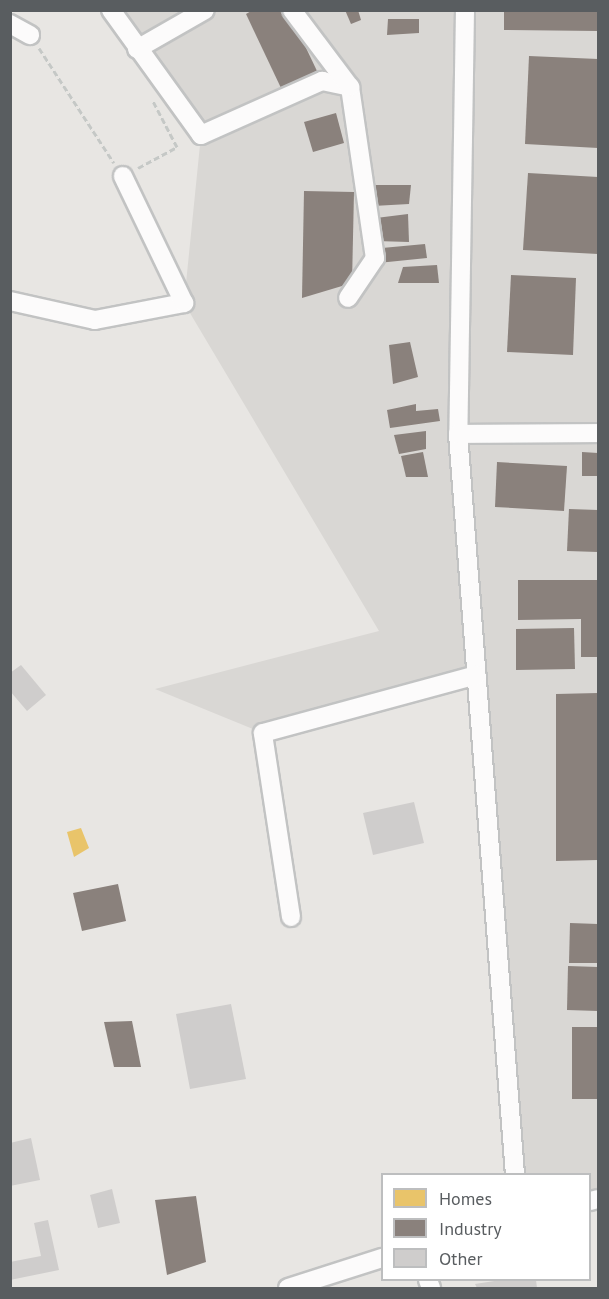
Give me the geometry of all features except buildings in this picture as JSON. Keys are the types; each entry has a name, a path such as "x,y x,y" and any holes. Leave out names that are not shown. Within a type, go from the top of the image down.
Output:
{"street":[{"path":"111,10 201,135 322,81 350,87"},
{"path":"137,49 205,10"},
{"path":"292,10 350,87 375,258 348,298"},
{"path":"465,10 458,434 514,1173"},
{"path":"10,24 30,35"},
{"path":"10,301 95,320 184,303 123,176"},
{"path":"458,434 598,433"},
{"path":"291,917 263,733 476,675"},
{"path":"288,1288 381,1258"}],"path":[{"path":"30,35 123,176 177,147 149,96"}],"shaded area":[{"path":"103,11 598,11 598,1199 591,1201 591,1173 515,1173 476,676 263,733 155,689 379,631 184,303 201,135"}]}
